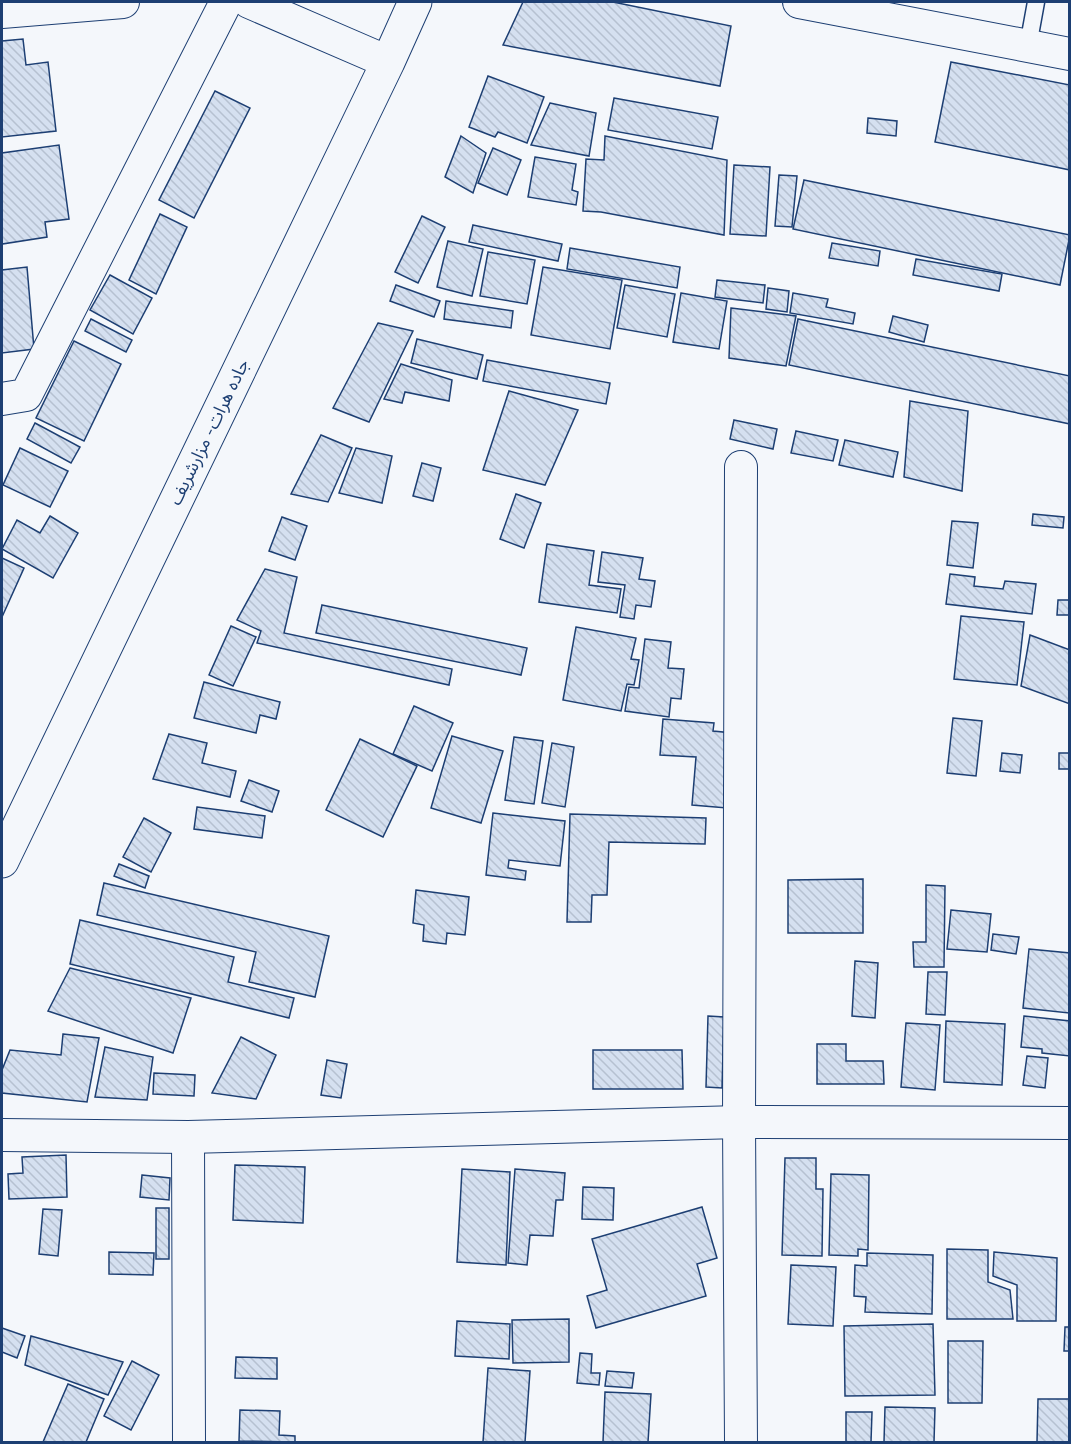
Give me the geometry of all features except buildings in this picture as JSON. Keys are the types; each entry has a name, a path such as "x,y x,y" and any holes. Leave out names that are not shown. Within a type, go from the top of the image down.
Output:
{"highway":[{"name":"جاده هرات- مزارشریف","path":"2,861 415,2"}],"street":[{"path":"2,12 123,2"},
{"path":"2,399 26,395 226,2"},
{"path":"249,2 388,62"},
{"path":"799,2 1070,54"},
{"path":"741,467 739,1122 741,1443"},
{"path":"2,1135 188,1137 739,1122 1070,1123"},
{"path":"188,1137 189,1443"}],"lane":[{"path":"1028,46 1036,2"}]}
